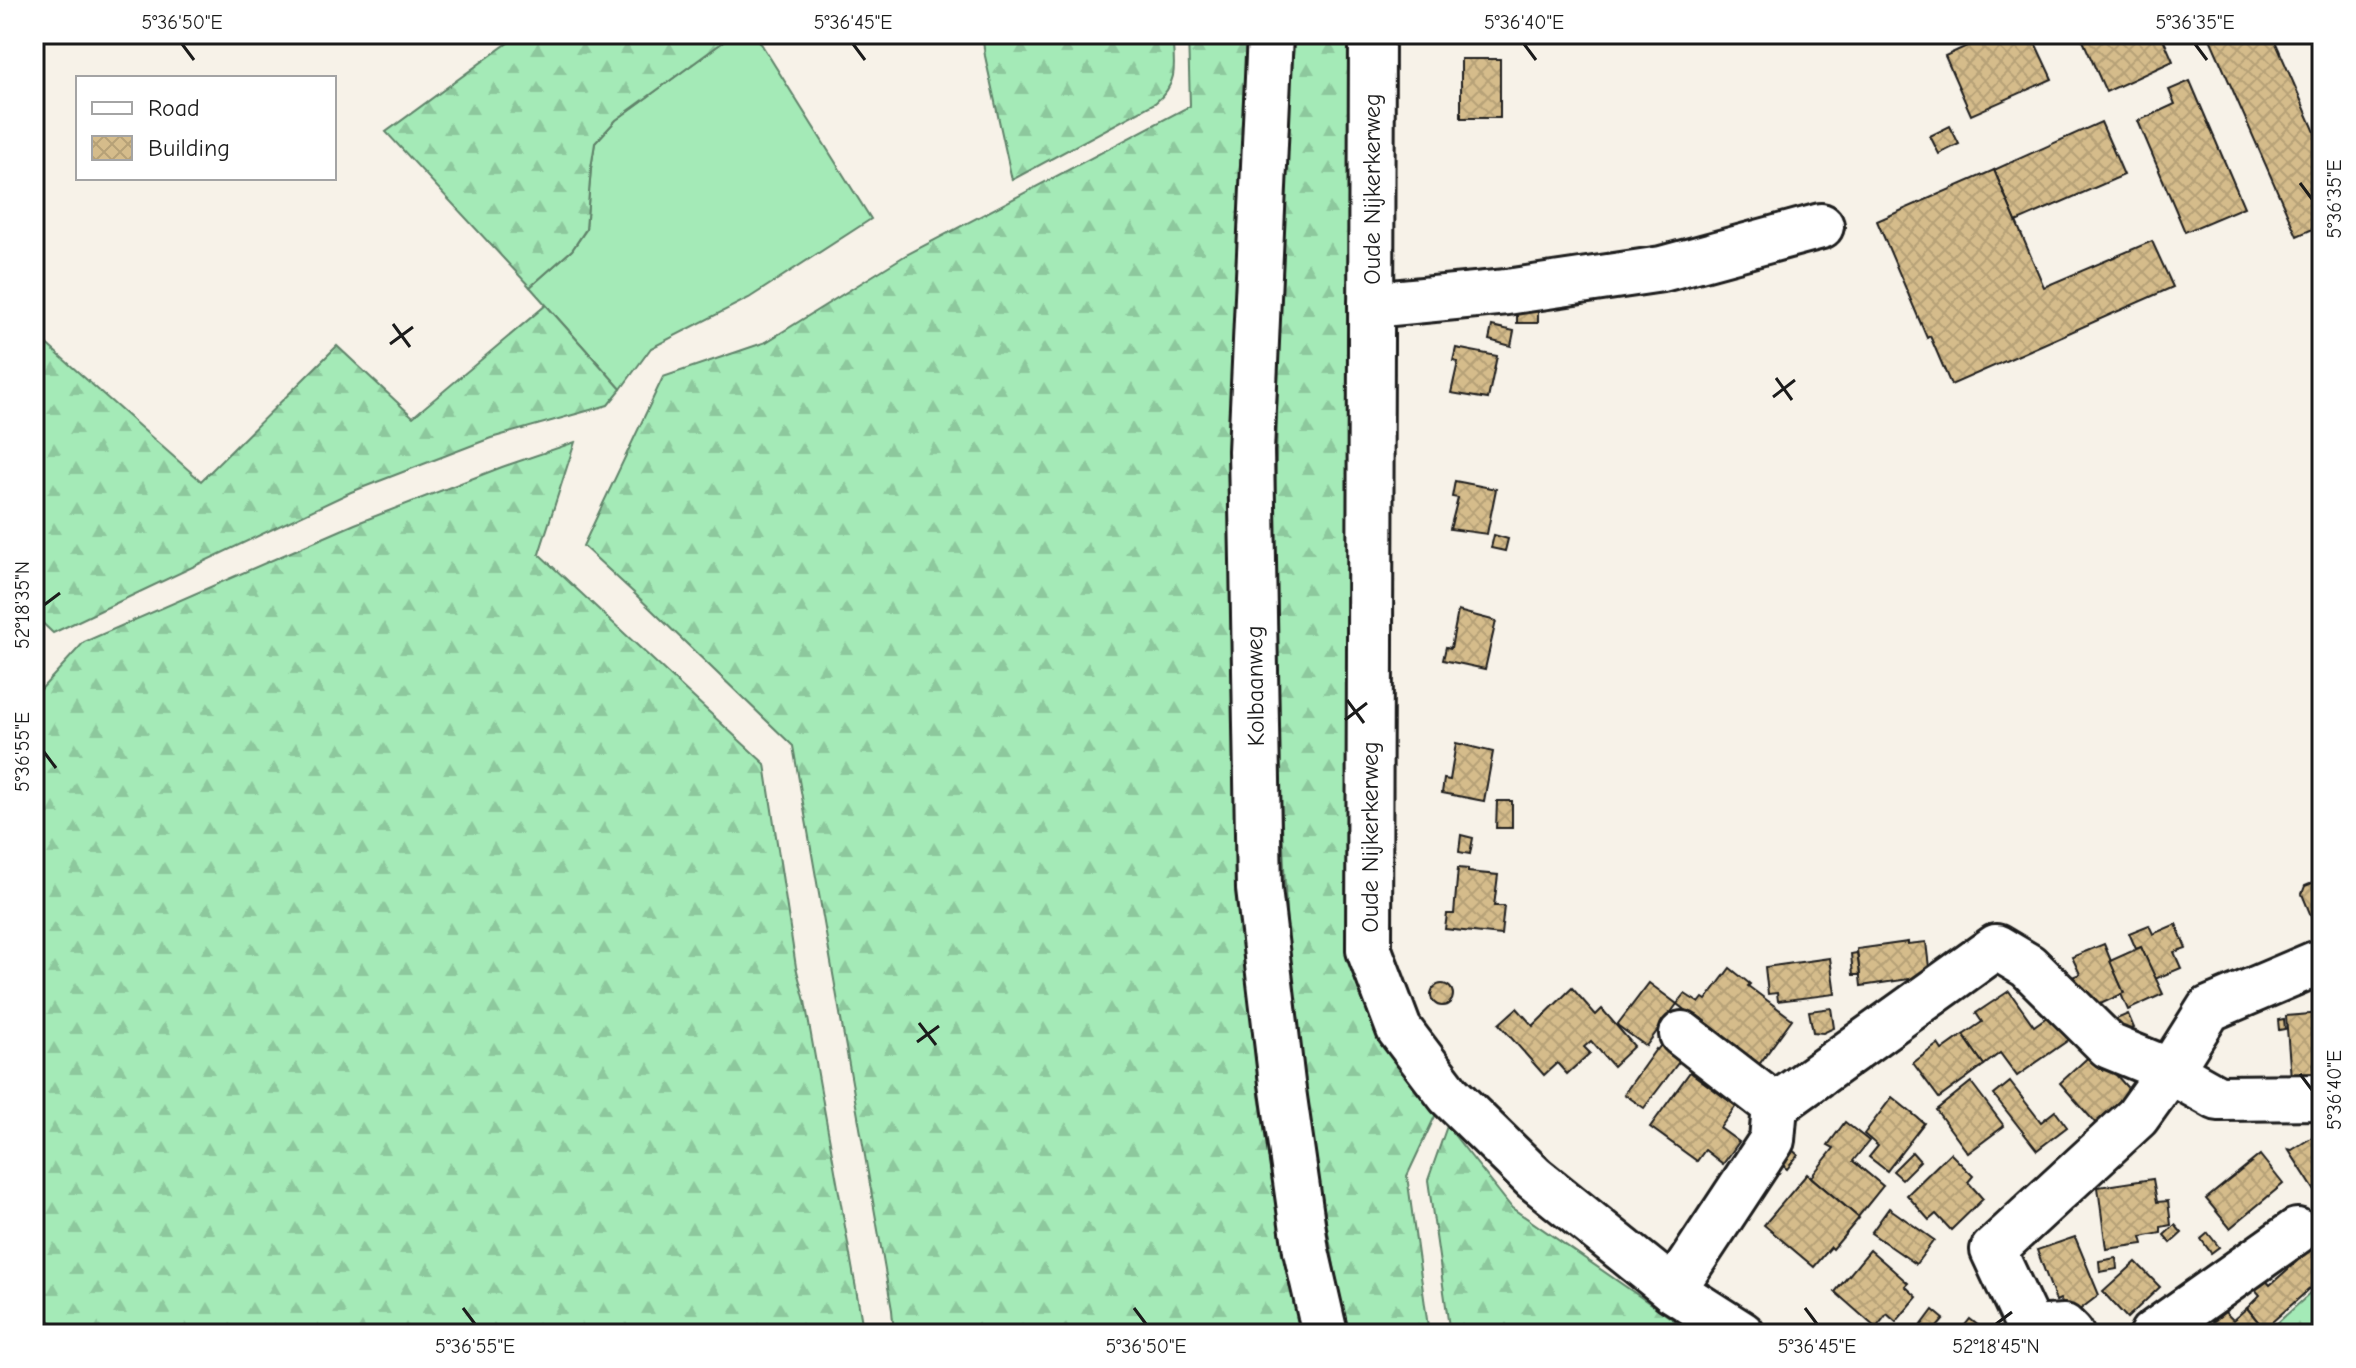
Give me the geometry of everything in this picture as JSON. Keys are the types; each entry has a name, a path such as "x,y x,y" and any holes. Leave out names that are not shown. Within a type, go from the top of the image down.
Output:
{"street":[{"name":"Kolbaanweg","path":"1270,34 1251,451 1259,889 1306,1251 1325,1334"},
{"name":"Oude Nijkerkerweg","path":"1372,34 1369,950 1399,1029 1449,1095 1534,1178 1673,1290 1742,1334"},
{"path":"1371,305 1507,292 1662,269 1821,226"},
{"path":"1673,1290 1772,1140 1775,1106 1996,947 2028,966 2109,1046 2170,1071 2218,1098 2322,1097"},
{"path":"2043,1332 1993,1250 2137,1117 2209,1009 2322,961"},
{"path":"1682,1034 1775,1106"},
{"path":"2152,1334 2297,1231"}],"green space":[{"path":"520,34 734,34 616,120 595,143 586,229 572,250 530,287 386,132"},
{"path":"734,34 755,34 871,219 749,298 651,348 621,389 530,287 572,250 586,230 595,143 616,120"},
{"path":"982,34 1172,34 1174,72 1168,88 1155,103 1012,180"},
{"path":"1188,34 1247,34 1244,888 1259,1095 1284,1253 1301,1334 894,1334 793,746 583,546 663,377 766,342 906,255 1190,106"},
{"path":"1295,34 1357,34 1350,935 1400,1065 1436,1114 1407,1176 1429,1334 1346,1334 1317,1170 1288,952 1272,609 1284,158"},
{"path":"546,305 621,389 608,405 491,438 351,492 53,633 34,615 34,333 201,481 337,346 413,417"},
{"path":"575,442 539,554 765,764 796,967 805,1001 864,1334 63,1334 34,1305 34,697 84,642 355,524"},
{"path":"1447,1126 1512,1208 1694,1334 1450,1334 1428,1180"},
{"path":"2322,1283 2322,1334 2265,1334"}],"building":[{"path":"1993,34 2031,34 2052,79 1971,115 1945,56"},
{"path":"2080,34 2161,34 2173,61 2106,92"},
{"path":"2208,34 2272,34 2322,148 2322,225 2297,236"},
{"path":"1461,59 1500,59 1500,118 1461,118"},
{"path":"2190,81 2244,207 2185,232 2138,121 2175,104 2169,90"},
{"path":"2101,122 2124,175 2016,222 1994,170"},
{"path":"1950,126 1959,144 1939,154 1930,136"},
{"path":"1994,170 2044,287 2152,241 2173,287 1951,385 1930,336 1927,338 1877,221"},
{"path":"1538,306 1538,323 1517,323 1517,307"},
{"path":"1492,326 1514,331 1511,346 1489,340"},
{"path":"1456,348 1497,356 1488,399 1451,393 1458,362 1453,361"},
{"path":"1455,481 1496,489 1487,534 1450,529 1458,498 1452,497"},
{"path":"1494,535 1508,539 1505,551 1491,548"},
{"path":"1458,611 1496,621 1485,669 1443,660 1446,647 1451,648"},
{"path":"1456,743 1493,752 1484,801 1442,793 1444,779 1450,780"},
{"path":"1497,801 1512,801 1512,828 1496,828"},
{"path":"1461,835 1473,838 1470,854 1459,852"},
{"path":"1458,868 1498,875 1494,906 1504,906 1501,935 1445,929 1447,914 1454,914"},
{"path":"2322,879 2321,940 2302,894 2305,886"},
{"path":"2176,924 2186,948 2174,952 2181,968 2155,979 2141,947 2136,949 2129,933 2149,925 2153,934"},
{"path":"1926,942 1930,976 1861,986 1857,949"},
{"path":"2104,944 2124,993 2094,1007 2067,979 2080,974 2072,957"},
{"path":"2141,947 2163,994 2128,1010 2110,961"},
{"path":"1857,953 1860,975 1853,975 1851,954"},
{"path":"1830,958 1835,994 1778,1001 1777,993 1768,994 1765,967"},
{"path":"1730,968 1750,984 1748,986 1792,1019 1758,1066 1698,1016 1696,1019 1677,1004 1685,994 1699,1003 1703,998 1706,1000"},
{"path":"1649,983 1677,1004 1646,1046 1617,1025"},
{"path":"1442,984 1450,987 1453,995 1450,1003 1442,1006 1434,1003 1431,995 1434,987"},
{"path":"1572,988 1596,1015 1602,1009 1634,1046 1613,1066 1591,1041 1584,1047 1590,1053 1567,1074 1557,1063 1544,1075 1499,1024 1517,1008 1533,1026"},
{"path":"2009,991 2034,1026 2051,1014 2070,1039 2017,1076 2000,1053 1984,1065 1963,1035 1982,1022 1976,1013"},
{"path":"1831,1008 1834,1028 1823,1033 1813,1032 1809,1011"},
{"path":"2322,1013 2322,1065 2314,1065 2315,1076 2291,1078 2286,1016"},
{"path":"2128,1014 2134,1028 2120,1034 2114,1020"},
{"path":"2284,1019 2285,1029 2279,1030 2278,1020"},
{"path":"1963,1035 1984,1065 1939,1098 1913,1063 1938,1044 1942,1050"},
{"path":"1668,1044 1681,1059 1644,1108 1624,1094 1656,1049"},
{"path":"2095,1051 2133,1094 2098,1126 2060,1083"},
{"path":"1690,1072 1736,1106 1720,1128 1739,1142 1723,1164 1705,1150 1697,1161 1650,1127"},
{"path":"1971,1082 2004,1126 1968,1153 1936,1110"},
{"path":"2010,1082 2041,1122 2055,1111 2067,1127 2037,1150 1994,1095"},
{"path":"1892,1097 1924,1123 1887,1171 1869,1157 1878,1146 1864,1134"},
{"path":"1845,1122 1869,1141 1853,1161 1883,1186 1858,1217 1811,1177 1834,1148 1828,1145"},
{"path":"2322,1131 2322,1202 2288,1149 2292,1150"},
{"path":"1783,1142 1798,1155 1787,1169 1771,1156"},
{"path":"1912,1152 1920,1161 1902,1179 1893,1171"},
{"path":"1950,1153 1973,1176 1968,1182 1983,1199 1951,1230 1936,1214 1929,1220 1907,1195"},
{"path":"2260,1155 2283,1184 2230,1228 2206,1199"},
{"path":"1807,1174 1859,1218 1814,1267 1764,1225"},
{"path":"2153,1179 2157,1202 2168,1201 2171,1225 2161,1227 2161,1233 2141,1237 2143,1244 2106,1249 2098,1187"},
{"path":"1889,1208 1934,1240 1916,1264 1871,1233"},
{"path":"2175,1225 2182,1233 2171,1243 2164,1235"},
{"path":"2208,1233 2219,1247 2211,1253 2201,1239"},
{"path":"2075,1237 2099,1295 2070,1317 2060,1299 2056,1301 2037,1250"},
{"path":"2322,1239 2322,1278 2264,1329 2247,1308 2260,1295 2253,1287 2264,1278 2270,1285"},
{"path":"1870,1250 1908,1283 1905,1286 1917,1297 1896,1322 1887,1314 1876,1328 1835,1292"},
{"path":"2116,1258 2117,1269 2100,1272 2099,1261"},
{"path":"2136,1262 2160,1287 2127,1318 2103,1292"},
{"path":"2247,1308 2264,1329 2259,1334 2216,1334 2220,1330 2213,1322 2225,1312 2233,1320"},
{"path":"1933,1310 1944,1319 1931,1334 1921,1326"},
{"path":"1970,1319 1989,1334 1958,1334"}]}
